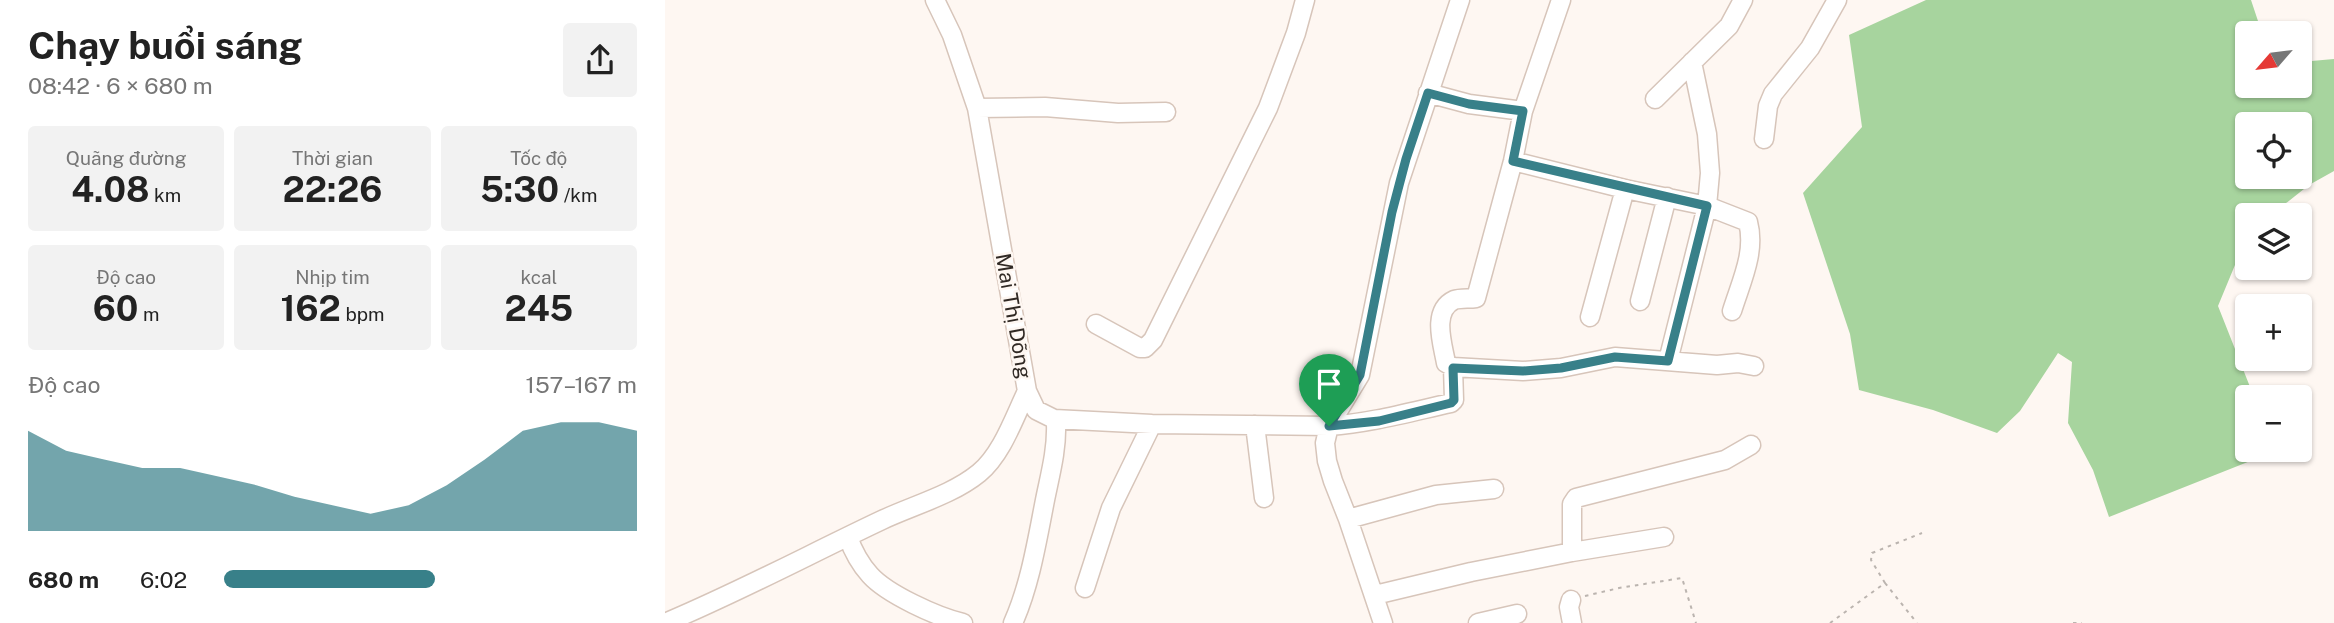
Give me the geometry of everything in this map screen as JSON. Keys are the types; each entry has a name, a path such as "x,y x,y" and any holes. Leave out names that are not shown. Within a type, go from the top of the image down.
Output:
{"street":[{"name":"Mai Thị Dõng","path":"935,0 952,35 977,108 1027,391 1036,410 1054,419"},
{"path":"1096,324 1140,348 1145,348 1153,340 1273,97 1305,0"},
{"path":"1383,623 1327,461 1325,443 1329,426 1360,375 1392,212 1406,159 1460,0"},
{"path":"1560,0 1523,111 1513,161 1476,298 1455,300 1446,307 1440,319 1446,363 1453,368 1523,371 1561,368 1615,357 1754,366"},
{"path":"1655,99 1729,26 1743,0"},
{"path":"1764,139 1768,106 1773,94 1810,48 1837,0"},
{"path":"1668,361 1707,206 1710,173 1710,153 1692,62"},
{"path":"1428,93 1469,104 1523,111"},
{"path":"977,108 1045,107 1118,113 1166,112"},
{"path":"1513,161 1707,206 1748,222 1751,248 1732,311"},
{"path":"1590,317 1625,189"},
{"path":"1640,301 1667,197"},
{"path":"1013,623 1025,589 1037,539 1055,442 1054,419 1152,424 1329,426 1379,421 1451,403 1454,400 1453,368"},
{"path":"665,623 959,486 978,474 991,461 1027,391"},
{"path":"1085,587 1111,508 1152,424"},
{"path":"1255,425 1264,498"},
{"path":"1572,552 1572,505 1576,498 1725,460 1751,445"},
{"path":"1348,519 1436,495 1493,489"},
{"path":"848,537 860,563 872,577 937,616 963,623"},
{"path":"1375,595 1471,572 1664,537"},
{"path":"1571,600 1569,607 1572,623"},
{"path":"1478,623 1517,614"}],"path":[{"path":"1917,623 1885,583 1871,560 1872,554 1904,543 1922,533"},
{"path":"1571,600 1619,587 1682,578 1696,623"},
{"path":"1830,623 1885,583"},
{"path":"2073,623 2083,623"}],"green space":[{"path":"1926,0 2251,0 2258,21 2235,21 2235,98 2312,98 2312,61 2334,59 2334,171 2312,183 2312,112 2235,112 2235,189 2304,189 2286,203 2235,203 2235,265 2218,306 2235,349 2235,371 2244,371 2249,385 2235,385 2235,462 2248,462 2109,517 2093,470 2068,423 2072,362 2058,353 2020,411 1997,433 1933,410 1859,390 1850,334 1803,193 1862,127 1849,35"}],"route":[{"path":"1428,93 1495,109 1523,111 1513,161 1707,206 1668,361 1615,357 1561,368 1523,371 1453,368 1454,400 1451,403 1379,421 1329,426 1352,391 1366,355 1392,212 1428,93"}]}
